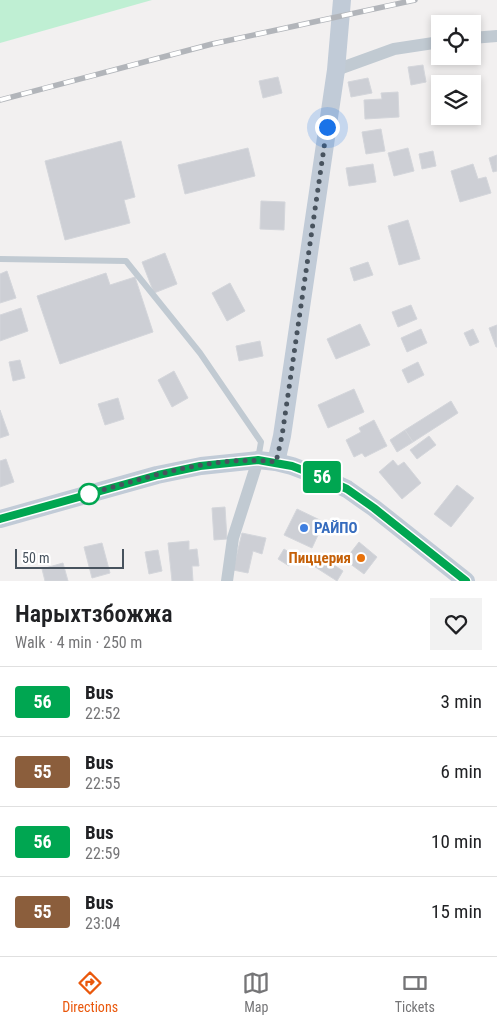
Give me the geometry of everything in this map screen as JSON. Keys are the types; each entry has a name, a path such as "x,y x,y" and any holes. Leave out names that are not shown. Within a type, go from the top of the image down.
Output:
{"main road":[{"path":"276,462 282,436 336,70 342,0"},
{"path":"0,519 158,475 200,466 258,460 276,462 306,471 347,489 466,581"}],"street":[{"path":"481,37 497,36"},
{"path":"336,70 394,48 431,43"},
{"path":"227,581 233,538 258,460"}],"lane":[{"path":"0,259 126,261 200,353 241,411 261,442 258,460"}],"green space":[{"path":"0,0 152,0 0,43"}],"building":[{"path":"423,65 426,82 411,85 408,67"},
{"path":"278,77 282,93 263,98 259,81"},
{"path":"368,78 372,93 351,97 348,82"},
{"path":"398,92 399,117 365,119 364,100 382,99 381,93"},
{"path":"381,129 385,151 366,154 362,132"},
{"path":"121,141 135,197 124,200 130,223 65,240 45,161"},
{"path":"248,148 255,176 185,194 178,165"},
{"path":"408,148 414,171 394,176 388,153"},
{"path":"433,151 436,166 422,169 419,154"},
{"path":"497,155 497,171 493,172 489,158"},
{"path":"373,164 376,182 349,186 346,168"},
{"path":"473,164 478,179 486,177 491,193 460,202 451,171"},
{"path":"261,201 285,202 284,230 260,229"},
{"path":"408,220 420,259 399,265 388,226"},
{"path":"165,253 177,284 154,293 142,262"},
{"path":"368,262 373,275 354,281 350,268"},
{"path":"7,271 16,298 0,303 0,274"},
{"path":"106,273 110,285 135,277 153,332 60,364 37,296"},
{"path":"230,283 245,311 227,321 212,293"},
{"path":"411,305 417,319 398,327 392,312"},
{"path":"21,308 28,331 0,341 0,315"},
{"path":"360,324 370,345 336,359 327,339"},
{"path":"497,325 497,347 496,347 489,328"},
{"path":"421,329 427,343 407,352 401,338"},
{"path":"473,329 479,342 470,346 464,333"},
{"path":"260,341 263,356 239,361 236,346"},
{"path":"20,360 25,378 13,381 9,362"},
{"path":"418,362 424,375 408,383 402,370"},
{"path":"174,371 188,398 172,407 158,380"},
{"path":"354,389 364,412 328,428 318,405"},
{"path":"118,398 124,419 105,425 98,404"},
{"path":"451,401 458,413 413,442 405,430"},
{"path":"0,410 9,435 0,438"},
{"path":"374,420 387,446 365,457 362,453 354,457 346,440 361,432 359,428"},
{"path":"405,430 413,442 397,452 390,440"},
{"path":"429,436 436,445 417,459 410,450"},
{"path":"6,459 14,482 0,487 0,461"},
{"path":"393,460 398,466 404,462 421,483 402,499 379,472"},
{"path":"457,485 474,498 451,527 434,514"},
{"path":"225,507 227,539 214,540 212,508"},
{"name":"РАЙПО","path":"297,509 324,522 312,548 284,535"},
{"path":"242,533 266,538 262,554 253,551 248,573 233,570"},
{"path":"189,541 189,550 197,549 199,566 192,566 193,581 172,581 168,543"},
{"name":"Пиццерия","path":"359,542 377,557 364,574 345,560"},
{"path":"102,543 110,573 92,578 84,547"},
{"path":"284,549 295,556 289,566 278,559"},
{"path":"158,550 162,571 149,574 145,552"},
{"path":"319,555 343,571 337,581 312,565"},
{"path":"63,563 68,581 45,581 42,569"}],"railway":[{"path":"0,100 212,44 415,0"}],"bus line":[{"name":"56","path":"0,519 158,475 200,466 248,460 276,462 321,477 347,489 466,581"}],"place":[{"name":"РАЙПО","path":"304,528"},
{"name":"Пиццерия","path":"361,558"}],"route":[{"path":"89,494 158,475 200,466 248,460 276,462 282,436 327,127"}]}
